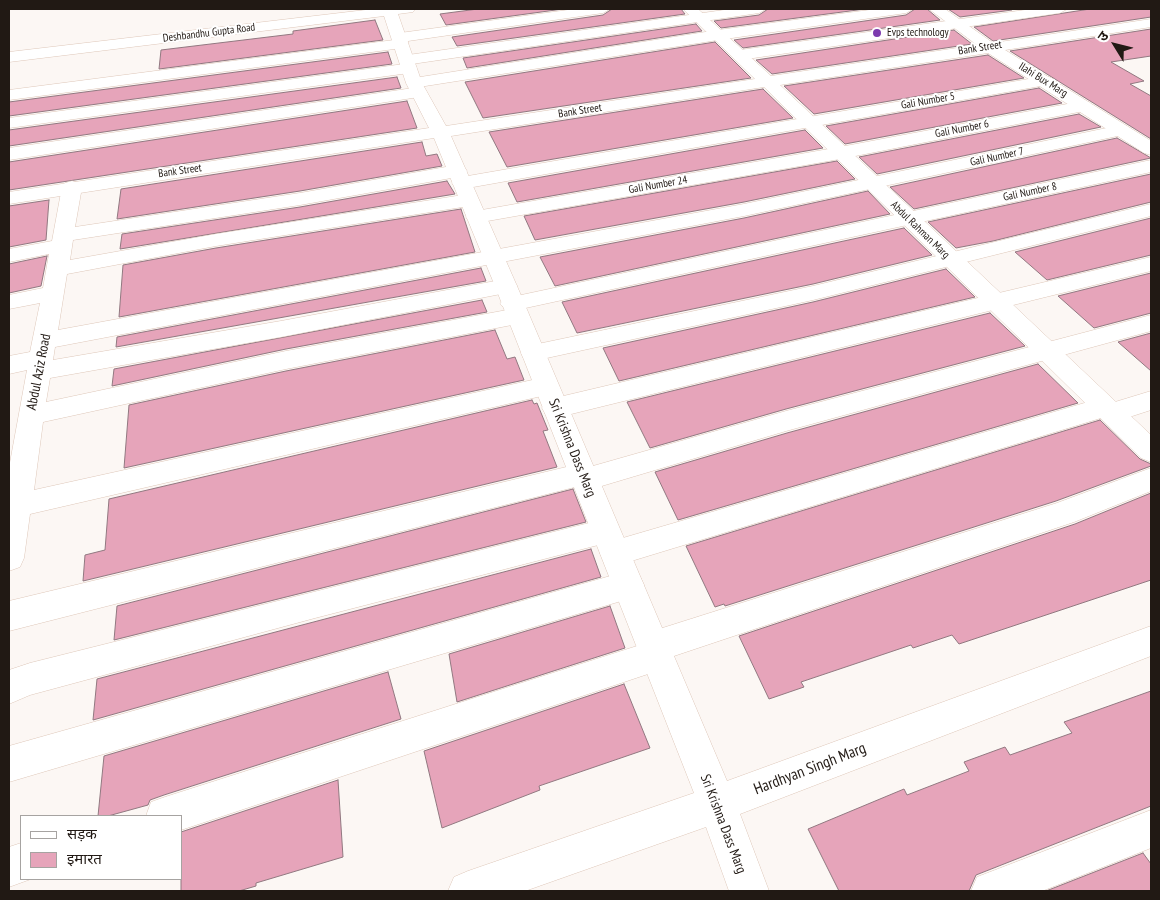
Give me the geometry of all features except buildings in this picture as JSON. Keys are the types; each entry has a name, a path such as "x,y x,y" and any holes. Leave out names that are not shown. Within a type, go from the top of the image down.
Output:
{"street":[{"name":"Deshbandhu Gupta Road","path":"18,41 288,9"},
{"path":"9,154 409,64 603,9"},
{"path":"9,123 409,64 694,13 759,9"},
{"path":"9,95 409,64 718,35 906,9"},
{"name":"Ilahi Bux Marg","path":"936,9 988,46 1151,149"},
{"path":"740,55 1060,9"},
{"name":"Deshbandhu Gupta Road","path":"9,57 396,10"},
{"name":"Sri Krishna Dass Marg","path":"396,10 409,64 494,257 655,651 749,891"},
{"name":"Abdul Rahman Marg","path":"694,13 810,121 872,184 1151,451"},
{"name":"Bank Street","path":"9,198 72,187 441,133 988,46 1151,23"},
{"name":"Gali Number 5","path":"466,193 810,121 1046,81"},
{"name":"Gali Number 6","path":"840,152 1083,106"},
{"name":"Gali Number 7","path":"43,357 494,257 872,184 1121,130"},
{"name":"Gali Number 24","path":"466,193 840,152"},
{"name":"Gali Number 8","path":"512,302 1151,166"},
{"name":"Abdul Aziz Road","path":"9,558 13,506 24,423 43,357 72,187"},
{"path":"9,255 63,240 300,199 466,193"},
{"path":"9,302 56,281 216,240 466,193"},
{"path":"533,354 813,293 1151,210"},
{"path":"13,506 551,397 996,303 1151,264"},
{"path":"9,364 43,357 512,302"},
{"path":"24,423 286,360 512,302"},
{"path":"9,616 584,477 1151,323"},
{"path":"9,687 30,679 315,604 610,542 1151,400"},
{"path":"168,815 1064,513 1151,480"},
{"path":"9,764 628,585"},
{"name":"Hardhyan Singh Marg","path":"468,891 716,804 1151,641"},
{"path":"991,891 1151,830"}],"place":[{"name":"Evps technology","path":"877,33"}]}
